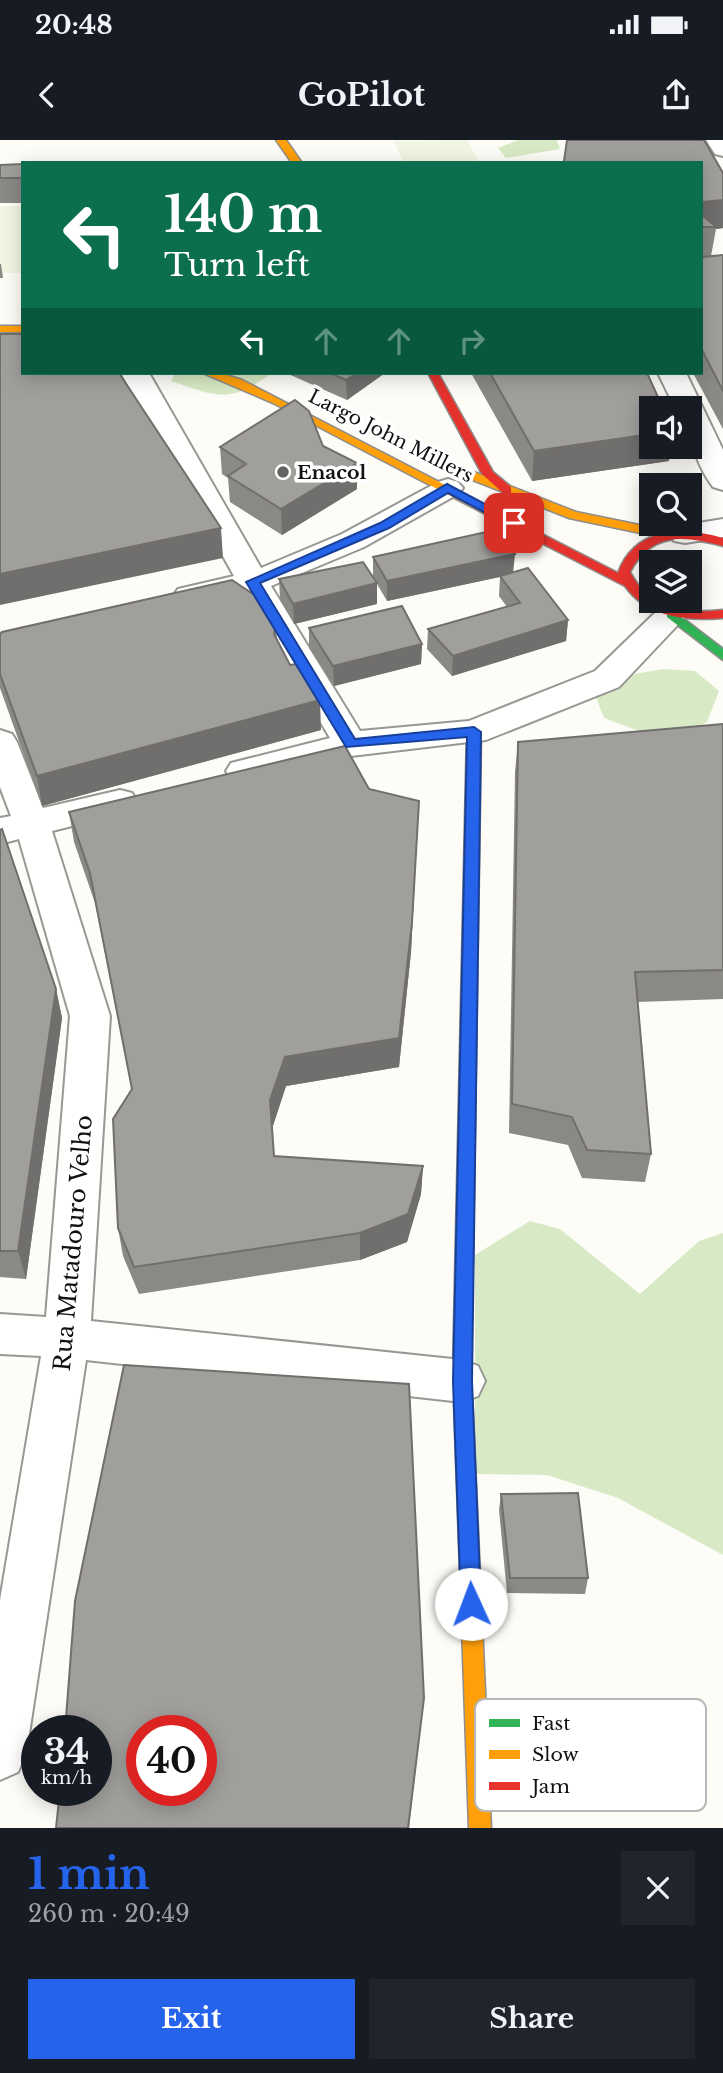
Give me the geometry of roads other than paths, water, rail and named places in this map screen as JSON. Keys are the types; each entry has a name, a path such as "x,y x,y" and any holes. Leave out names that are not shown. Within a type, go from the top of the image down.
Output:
{"street":[{"path":"281,140 296,161"},
{"path":"718,140 723,149"},
{"path":"0,328 21,330"},
{"path":"136,375 253,582 351,744"},
{"name":"Largo John Millers","path":"214,375 257,391 453,478 626,582 643,601 672,614"},
{"path":"434,375 488,474 515,494"},
{"path":"673,375 683,396"},
{"path":"702,437 723,481"},
{"path":"159,603 253,582 374,531 453,478"},
{"name":"Largo John Millers","path":"453,478 515,494 573,515 639,528"},
{"path":"702,531 723,528"},
{"path":"626,582 624,572 632,552 641,544 673,536"},
{"name":"Largo John Millers","path":"684,536 723,542"},
{"path":"218,777 351,744 474,732 607,679 672,614 707,617 723,614"},
{"path":"672,614 723,656"},
{"path":"474,732 462,1381 475,1704"},
{"name":"Rua Matadouro Velho","path":"0,743 16,828 90,1016 68,1338 0,1754"},
{"path":"16,828 152,794"},
{"path":"0,1334 68,1338 462,1381"}],"place":[{"name":"Enacol","path":"283,472"}]}
